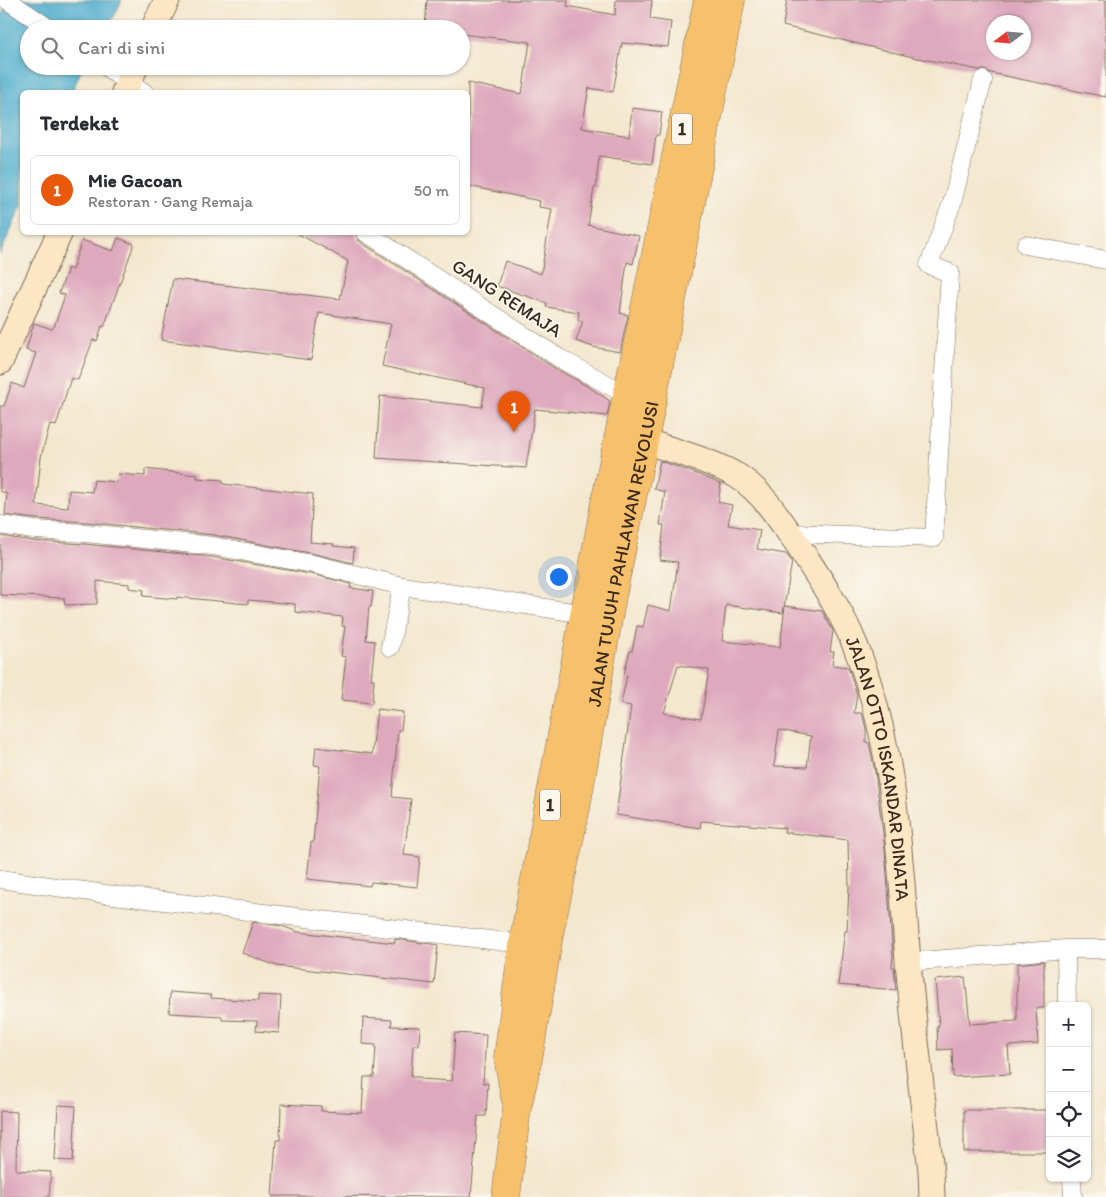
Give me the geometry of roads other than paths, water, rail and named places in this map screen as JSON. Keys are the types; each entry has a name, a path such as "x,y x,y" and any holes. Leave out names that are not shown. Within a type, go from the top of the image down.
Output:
{"main road":[{"name":"JALAN TUJUH PAHLAWAN REVOLUSI","path":"517,1108 508,1057 523,944 627,396 708,0"},
{"name":"JALAN TUJUH PAHLAWAN REVOLUSI","path":"506,1197 517,1108 529,1054 550,929 576,808 612,596 730,0"}],"street":[{"path":"7,0 37,20"},
{"path":"157,20 167,0"},
{"path":"119,75 133,84"},
{"path":"789,533 934,538 950,273 929,265 952,203 983,80"},
{"path":"0,362 59,235"},
{"name":"GANG REMAJA","path":"371,235 559,358 627,396"},
{"path":"1026,245 1106,260"},
{"name":"JALAN OTTO ISKANDAR DINATA","path":"644,441 720,467 740,477 754,490 777,515 789,533 845,622 860,658 874,701 886,749 896,812 908,962 931,1171 932,1197"},
{"path":"0,525 34,530 85,533 213,546 313,564 402,586 585,614"},
{"path":"390,648 402,586"},
{"path":"0,879 114,895 523,944"},
{"path":"908,962 1066,950 1106,949"},
{"path":"1066,950 1067,1002"},
{"path":"1072,1182 1074,1197"}],"water":[{"path":"12,0 122,0 112,20 20,20 20,75 79,75 73,90 20,90 20,209 0,254 0,16"}],"place":[{"name":"Mie Gacoan","path":"514,432"}]}
